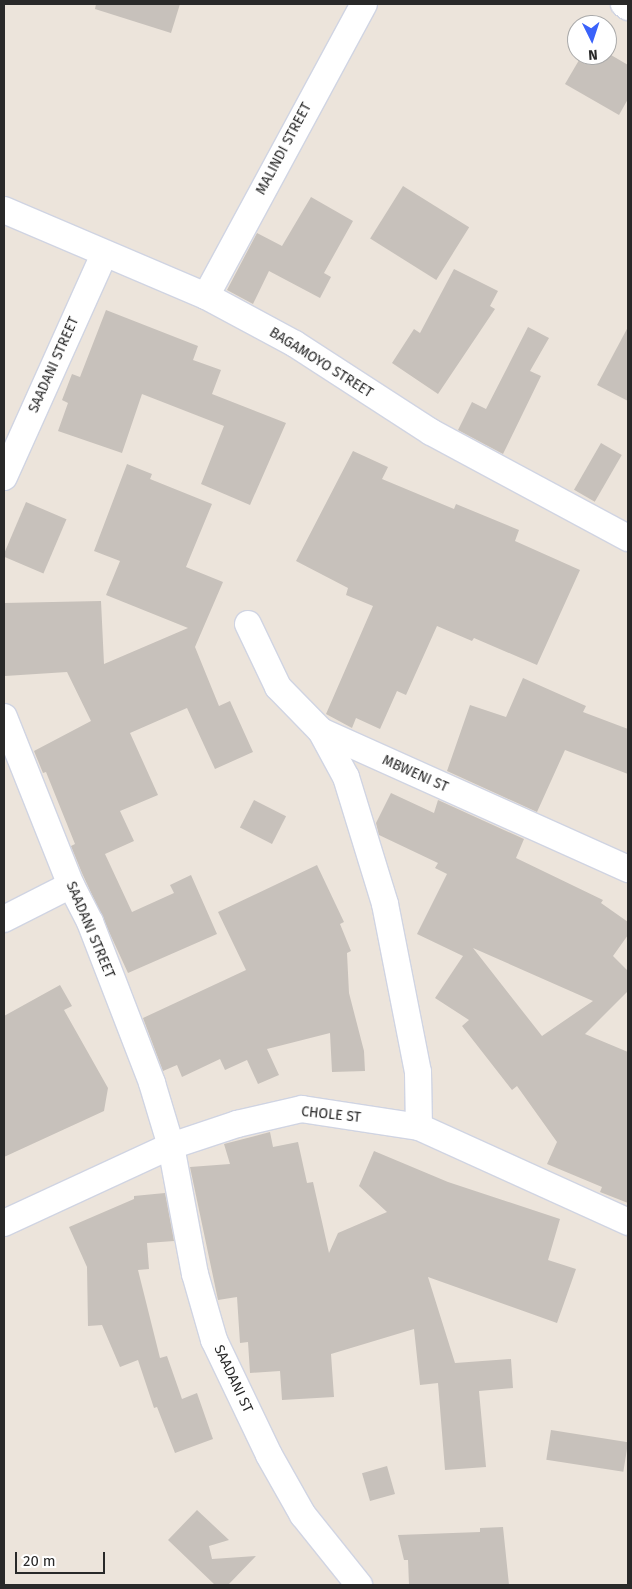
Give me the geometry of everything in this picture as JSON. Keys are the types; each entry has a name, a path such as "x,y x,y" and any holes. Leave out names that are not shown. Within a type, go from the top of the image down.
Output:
{"street":[{"name":"MALINDI STREET","path":"206,296 364,4"},
{"path":"624,4 628,7"},
{"name":"BAGAMOYO STREET","path":"4,210 206,296 295,344 432,432 628,538"},
{"name":"SAADANI STREET","path":"4,477 104,254"},
{"name":"MBWENI ST","path":"248,624 278,687 321,731 628,869"},
{"name":"SAADANI STREET","path":"4,717 71,885 90,922 148,1074 171,1146"},
{"path":"321,731 346,777 385,904 418,1072 419,1127"},
{"path":"4,919 71,885"},
{"name":"CHOLE ST","path":"4,1223 171,1146 237,1124 302,1109 419,1127 628,1222"},
{"name":"SAADANI ST","path":"171,1146 195,1274 214,1340 269,1455 303,1515 359,1585"}],"building":[{"path":"96,4 180,4 171,33 95,9"},
{"path":"617,59 628,65 628,99 619,115 565,84 576,65 617,65"},
{"path":"403,186 469,227 436,280 370,239"},
{"path":"311,197 353,221 324,273 331,277 320,298 269,271 253,304 227,290 257,233 282,246"},
{"path":"454,269 498,291 490,306 495,309 438,394 392,363 414,329 420,333"},
{"path":"106,310 198,346 193,360 221,370 212,394 286,423 250,505 201,484 224,426 142,394 122,453 58,431 68,403 62,400 72,374 80,377"},
{"path":"528,327 549,338 530,371 541,376 503,454 458,430 472,402 486,409"},
{"path":"628,327 628,401 597,385"},
{"path":"601,443 622,455 595,502 574,490"},
{"path":"353,451 388,467 382,479 454,509 456,504 519,530 515,541 580,570 537,665 474,638 472,641 437,626 406,695 397,691 380,729 356,718 352,728 326,714 373,606 346,595 348,588 296,561"},
{"path":"127,464 152,474 150,479 212,504 186,567 223,582 195,647 219,706 230,701 253,752 215,769 187,708 130,733 158,795 120,811 134,841 105,854 132,912 174,893 170,885 191,875 217,934 128,973 82,873 71,846 75,844 46,772 43,773 34,751 91,721 67,672 5,676 4,647 4,603 101,601 104,664 188,628 106,595 120,561 94,551"},
{"path":"26,502 67,519 43,574 4,557"},
{"path":"523,678 586,706 583,712 628,729 628,774 565,750 537,812 447,771 470,705 506,717"},
{"path":"391,793 434,813 438,800 524,839 516,858 603,900 601,903 628,922 628,935 613,956 628,971 628,991 585,1034 628,1052 628,1203 600,1192 602,1187 547,1164 557,1142 517,1086 512,1090 462,1026 469,1020 435,998 463,956 417,934 447,874 435,868 438,863 379,835 376,823","holes":["473,948 593,1001 542,1036"]},
{"path":"254,800 286,816 272,844 240,828"},
{"path":"317,865 344,922 340,924 351,951 347,953 349,993 364,1051 365,1071 332,1072 330,1033 267,1049 279,1075 258,1084 247,1060 225,1070 220,1059 182,1077 177,1065 163,1071 143,1018 246,970 218,912"},
{"path":"60,985 72,1006 64,1010 108,1088 104,1111 4,1157 4,1016"},
{"path":"270,1132 273,1147 298,1142 307,1183 313,1182 329,1253 338,1233 387,1212 359,1186 374,1151 448,1182 560,1219 548,1260 576,1269 557,1323 428,1277 455,1363 511,1359 513,1388 479,1391 486,1467 445,1470 438,1383 420,1385 414,1329 331,1354 334,1397 282,1400 280,1371 250,1373 248,1342 240,1343 237,1297 218,1300 190,1167 230,1164 224,1144"},
{"path":"165,1193 174,1241 147,1243 149,1269 138,1270 160,1358 167,1356 182,1399 197,1393 213,1439 175,1453 157,1407 154,1408 138,1360 120,1367 102,1325 88,1326 87,1267 69,1227 134,1199 134,1196"},
{"path":"551,1430 628,1442 623,1472 546,1460"},
{"path":"387,1466 395,1494 370,1501 362,1473"},
{"path":"197,1510 229,1540 209,1546 212,1559 256,1556 228,1585 215,1585 168,1540"},
{"path":"503,1527 509,1585 409,1585 408,1560 404,1560 398,1535 480,1532 480,1528"}]}
